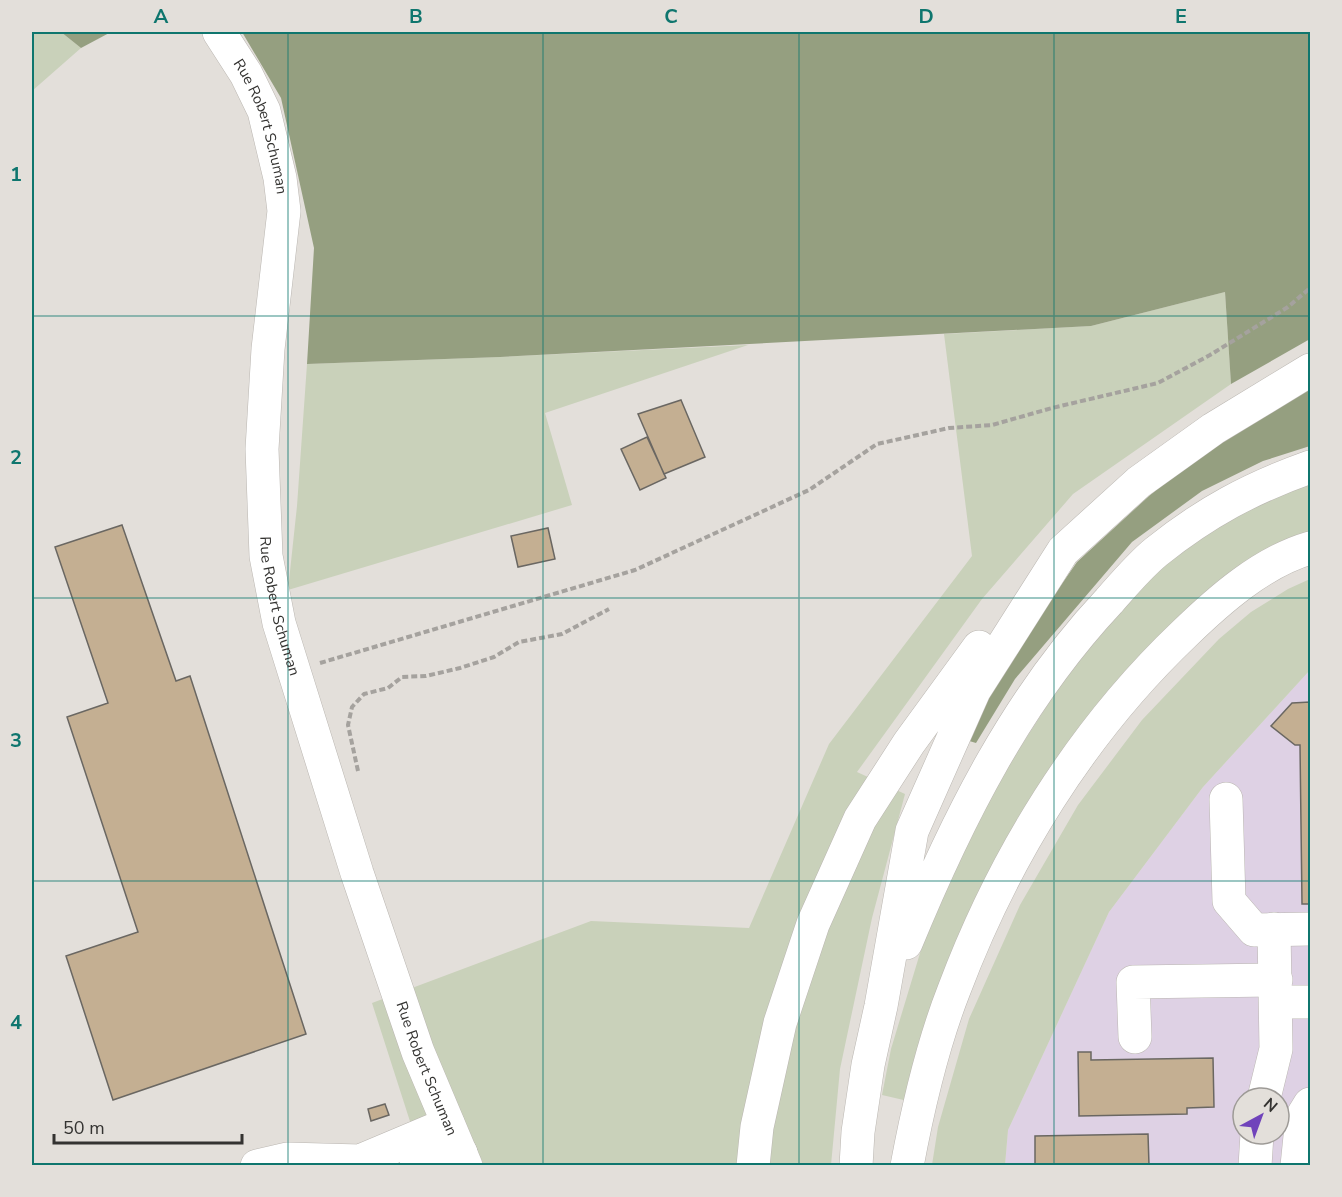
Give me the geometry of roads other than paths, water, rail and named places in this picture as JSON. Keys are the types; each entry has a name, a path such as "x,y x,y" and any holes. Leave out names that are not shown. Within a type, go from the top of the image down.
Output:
{"main road":[{"name":"Rue Robert Schuman","path":"219,32 246,74 264,111 280,178 284,211 268,349 262,449 266,556 279,623 364,896 418,1052 458,1148"},
{"path":"753,1166 757,1127 780,1023 813,924 860,819 909,743 991,630 1063,551 1139,482 1213,429 1311,370"},
{"path":"881,1006 933,880 978,784 1007,735 1053,667 1086,624 1154,554 1184,530 1258,487 1311,466"},
{"path":"907,1166 925,1083 953,992 974,941 1028,834 1077,756 1131,687 1193,625 1251,579 1280,561 1311,548"},
{"path":"856,1166 858,1132 868,1065 881,1006 912,831 974,691 1063,551"},
{"path":"1226,799 1229,901 1254,930 1311,929"},
{"path":"1267,1086 1276,1049 1274,929"},
{"path":"1135,1037 1133,982 1276,991 1311,1002"},
{"path":"1297,1166 1302,1117 1311,1104"},
{"path":"1255,1166 1256,1146"},
{"path":"257,1166 287,1159 359,1163 458,1148"},
{"path":"416,1166 458,1148"}]}
